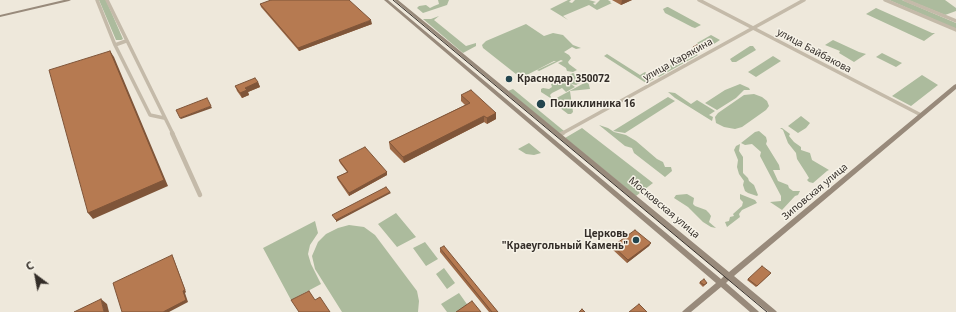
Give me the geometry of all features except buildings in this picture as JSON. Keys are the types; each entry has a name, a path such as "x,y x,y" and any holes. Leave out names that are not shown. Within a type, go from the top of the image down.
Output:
{"street":[{"path":"0,16 55,2 69,0"},
{"path":"97,0 115,45 150,114 164,118"},
{"path":"107,0 200,195"},
{"name":"Московская улица","path":"386,0 755,312"},
{"name":"Московская улица","path":"396,0 773,312"},
{"name":"улица Байбакова","path":"700,0 921,115"},
{"name":"улица Карякина","path":"560,135 804,0"},
{"path":"886,0 956,30"},
{"path":"905,0 956,21"},
{"path":"115,45 126,41"},
{"path":"456,59 464,56"},
{"name":"Зиповская улица","path":"686,312 956,86"},
{"path":"528,120 536,116"},
{"path":"533,124 542,120"},
{"path":"578,163 587,158"}],"green space":[{"path":"99,0 106,0 123,39 116,40"},
{"path":"438,0 449,0 447,5 423,13 417,8 419,6 426,5 430,8 439,4"},
{"path":"571,0 569,2 572,3 575,0 589,0 596,2 593,3 595,5 600,0 608,0 612,3 597,10 589,5 563,16 568,20 550,9"},
{"path":"889,0 902,0 956,23 956,29"},
{"path":"908,0 945,0 956,8 956,11 945,15"},
{"path":"667,7 701,25 695,28 692,27 665,13 663,9"},
{"path":"876,8 935,33 924,41 866,14"},
{"path":"439,16 434,20 466,46 476,43 476,46 463,53 423,19 431,19"},
{"path":"526,24 544,36 553,33 563,35 573,45 581,48 576,49 572,47 564,52 571,58 568,62 569,64 577,70 573,72 567,71 566,68 558,63 563,61 561,60 539,71 537,70 556,61 554,61 521,78 483,48 482,45 486,41"},
{"path":"711,35 720,40 706,49 697,43"},
{"path":"833,40 866,54 854,62 839,53 840,51 825,45"},
{"path":"750,46 753,46 756,50 736,62 732,62 730,59"},
{"path":"694,52 698,55 659,77 655,74"},
{"path":"882,53 902,63 896,67 876,57"},
{"path":"607,54 640,75 645,72 654,79 646,83 604,56"},
{"path":"773,56 781,61 756,77 748,72"},
{"path":"573,73 585,80 576,85 571,84 575,87 566,92 562,88 552,93 550,95 552,99 541,92 541,89 549,89 552,87 551,84"},
{"path":"922,75 938,85 911,106 892,96"},
{"path":"588,81 590,89 570,91 573,112 571,114 568,114 551,101"},
{"path":"740,84 749,88 750,90 744,90 736,98 717,110 705,103 725,90"},
{"path":"513,89 564,131 559,133 508,91"},
{"path":"668,92 675,93 691,104 697,100 715,111 709,115 713,117 712,121 675,98"},
{"path":"754,94 767,101 769,106 766,110 742,127 735,129 724,127 716,123 715,117 718,113 744,95"},
{"path":"668,97 675,101 625,133 613,131"},
{"path":"801,116 810,123 806,128 798,133 788,126"},
{"path":"599,125 614,132 626,135 636,141 657,159 663,162 665,167 671,167 672,171 665,177 634,153 632,148 625,146"},
{"path":"582,128 653,183 636,196 565,138"},
{"path":"780,128 790,134 789,136 801,147 801,150 810,153 812,160 829,170 813,183 809,182 807,180 809,178 797,159 796,153 788,143 783,130"},
{"path":"759,131 766,137 766,144 779,165 780,170 773,170 778,181 788,185 793,191 800,191 798,195 795,196 782,210 770,202 781,201 781,196 760,156 761,152 752,144 745,145 741,143 755,132"},
{"path":"529,143 541,153 534,155 526,154 518,149"},
{"path":"740,144 739,151 743,157 743,173 754,185 758,195 757,196 745,191 743,185 744,181 739,174 737,167 738,160 734,150 736,146"},
{"path":"687,194 694,198 693,204 695,206 706,210 709,213 711,216 709,222 716,228 703,222 688,207 674,198 676,195"},
{"path":"740,194 755,200 757,203 742,210 739,214 740,217 727,227 725,222 729,221 730,217 734,216 733,214 742,206 743,202 740,199"},
{"path":"396,213 416,237 397,247 378,224"},
{"path":"315,221 318,233 310,245 308,254 311,264 321,284 291,300 263,248"},
{"path":"349,225 364,227 375,235 417,291 419,301 418,312 342,312 315,269 312,256 318,242 326,234 338,228"},
{"path":"425,242 438,259 426,266 413,248"},
{"path":"444,268 455,283 447,289 436,274"},
{"path":"459,293 469,307 461,312 447,312 441,304"}],"tram line":[{"path":"393,0 767,312"}],"place":[{"name":"Краснодар 350072","path":"509,79"},
{"name":"Поликлиника 16","path":"541,104"},
{"name":"Церковь \"Краеугольный Камень\"","path":"636,240"}]}
